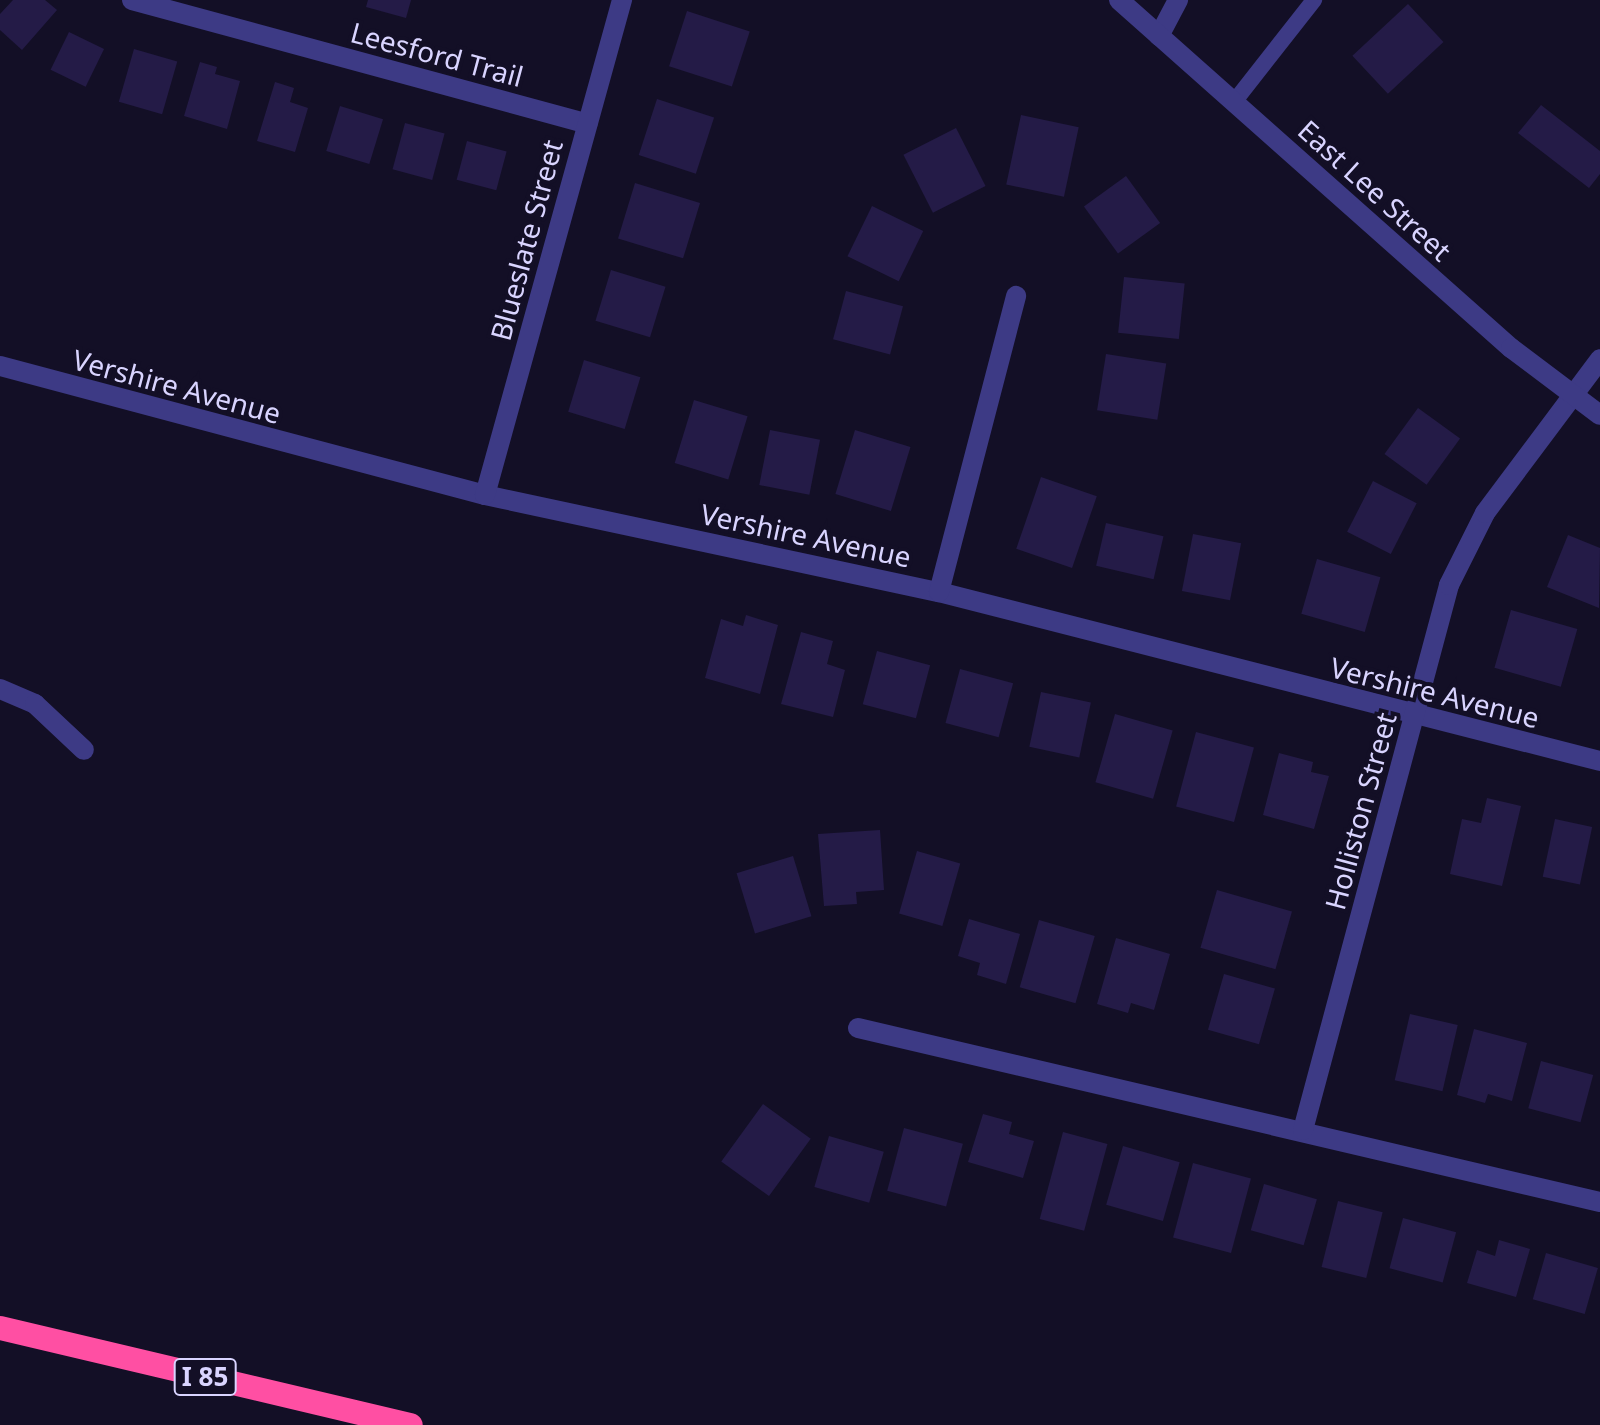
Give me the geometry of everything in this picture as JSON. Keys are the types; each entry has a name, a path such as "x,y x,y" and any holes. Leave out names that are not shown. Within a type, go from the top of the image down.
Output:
{"highway":[{"name":"I 85","path":"0,1328 411,1425"}],"street":[{"name":"Leesford Trail","path":"132,0 587,124"},
{"name":"Blueslate Street","path":"485,495 622,0"},
{"name":"East Lee Street","path":"1119,0 1572,396 1600,415"},
{"path":"1159,36 1178,0"},
{"path":"939,592 1016,296"},
{"name":"Holliston Street","path":"1303,1130 1449,585 1485,513 1600,359"},
{"name":"Vershire Avenue","path":"0,366 485,495 939,592 1414,717 1600,761"},
{"path":"0,689 35,704 84,750"},
{"path":"858,1028 1600,1202"}],"lane":[{"path":"1234,102 1314,0"}],"building":[{"path":"13,0 45,0 57,10 22,50 0,30 0,14"},
{"path":"368,0 411,0 406,18 366,7"},
{"path":"1408,4 1443,42 1388,94 1352,56"},
{"path":"687,11 750,31 732,87 669,66"},
{"path":"69,32 104,49 86,87 51,70"},
{"path":"134,49 177,61 162,114 119,102"},
{"path":"200,62 217,67 215,74 240,81 227,129 184,116"},
{"path":"275,82 294,88 290,102 308,108 295,152 257,141"},
{"path":"657,99 714,118 696,174 639,155"},
{"path":"1541,105 1600,151 1600,174 1589,188 1518,133"},
{"path":"340,106 383,119 369,164 326,151"},
{"path":"1021,115 1079,127 1064,197 1006,184"},
{"path":"405,123 445,134 432,180 393,169"},
{"path":"956,128 986,186 933,213 903,155"},
{"path":"467,141 507,152 496,190 457,180"},
{"path":"1126,176 1160,223 1118,253 1084,207"},
{"path":"635,183 700,203 683,258 618,238"},
{"path":"872,206 923,231 899,281 847,256"},
{"path":"611,270 666,287 650,337 596,321"},
{"path":"1124,277 1185,283 1179,339 1118,333"},
{"path":"846,291 903,306 890,355 833,339"},
{"path":"1106,354 1166,364 1157,420 1097,410"},
{"path":"584,360 640,377 625,429 568,412"},
{"path":"694,400 748,416 728,479 675,463"},
{"path":"1418,408 1460,439 1427,485 1384,454"},
{"path":"770,430 820,440 809,495 759,485"},
{"path":"855,430 910,447 891,511 835,494"},
{"path":"1041,477 1097,496 1072,568 1016,549"},
{"path":"1373,481 1417,503 1391,554 1347,532"},
{"path":"1106,523 1163,536 1154,579 1096,566"},
{"path":"1193,534 1241,543 1230,600 1182,591"},
{"path":"1568,535 1600,548 1599,608 1547,587"},
{"path":"1317,559 1380,577 1365,632 1301,614"},
{"path":"1511,610 1577,629 1561,687 1494,668"},
{"path":"746,615 778,625 760,694 705,678 721,619 743,626"},
{"path":"801,632 833,641 827,664 845,670 833,717 781,704"},
{"path":"877,651 930,665 916,718 863,704"},
{"path":"960,669 1013,683 999,737 946,723"},
{"path":"1041,692 1091,703 1079,757 1029,747"},
{"path":"1115,714 1173,731 1153,799 1095,782"},
{"path":"1196,732 1254,748 1234,822 1176,806"},
{"path":"1279,753 1313,762 1311,772 1329,776 1314,829 1263,815"},
{"path":"1487,798 1521,806 1502,886 1450,874 1462,819 1481,823"},
{"path":"1555,819 1592,827 1580,885 1543,877"},
{"path":"880,830 884,890 856,892 857,904 824,906 818,834"},
{"path":"917,851 960,863 942,926 899,913"},
{"path":"793,856 811,916 755,933 737,873"},
{"path":"1217,890 1292,911 1275,969 1200,948"},
{"path":"969,919 1020,934 1006,984 977,975 980,963 958,956"},
{"path":"1039,920 1095,936 1075,1003 1020,987"},
{"path":"1116,938 1170,954 1154,1010 1131,1003 1128,1013 1097,1004"},
{"path":"1224,974 1275,989 1259,1044 1208,1030"},
{"path":"1410,1014 1458,1025 1442,1091 1395,1080"},
{"path":"1474,1029 1527,1043 1512,1101 1488,1094 1485,1103 1457,1095"},
{"path":"1541,1061 1593,1075 1580,1122 1528,1108"},
{"path":"763,1104 811,1139 769,1196 721,1161"},
{"path":"983,1114 1012,1122 1009,1134 1034,1141 1023,1178 968,1162"},
{"path":"904,1128 963,1144 946,1207 887,1191"},
{"path":"1063,1132 1107,1144 1084,1231 1040,1219"},
{"path":"829,1136 884,1152 869,1203 814,1187"},
{"path":"1123,1146 1180,1162 1163,1221 1106,1205"},
{"path":"1193,1163 1251,1179 1231,1253 1173,1237"},
{"path":"1264,1184 1317,1199 1304,1245 1251,1230"},
{"path":"1338,1201 1383,1212 1366,1278 1322,1267"},
{"path":"1403,1218 1456,1232 1443,1282 1390,1268"},
{"path":"1499,1240 1530,1249 1516,1297 1467,1283 1477,1250 1495,1256"},
{"path":"1546,1253 1598,1268 1585,1314 1533,1299"}]}
